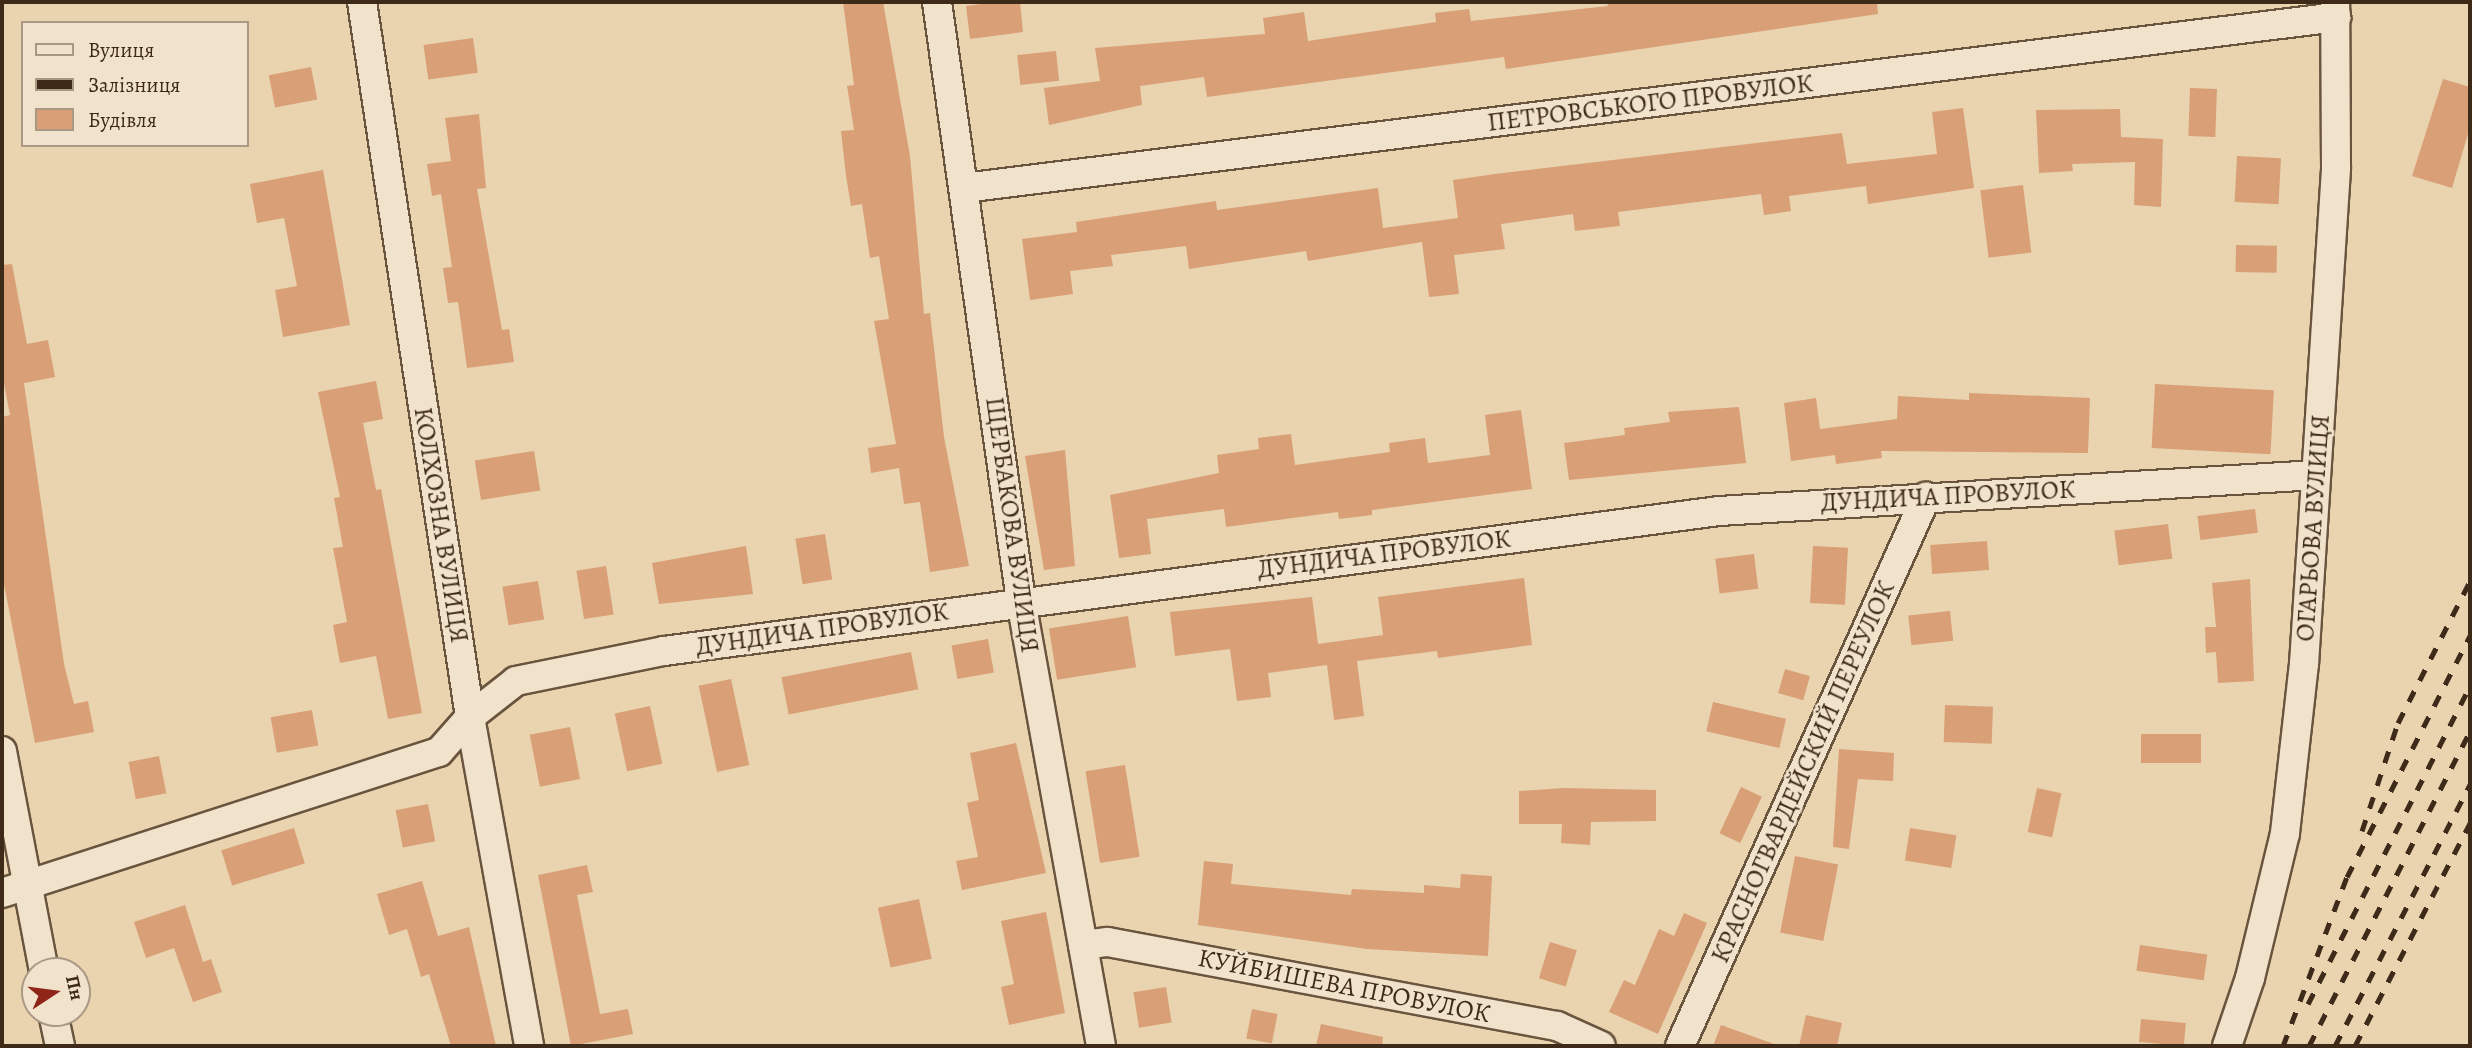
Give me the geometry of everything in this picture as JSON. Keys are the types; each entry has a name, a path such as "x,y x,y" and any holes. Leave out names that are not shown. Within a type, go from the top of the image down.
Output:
{"street":[{"name":"КОЛХОЗНА ВУЛИЦЯ","path":"362,2 470,717 529,1046"},
{"name":"ЩЕРБАКОВА ВУЛИЦЯ","path":"937,2 1021,601 1101,1046"},
{"name":"ПЕТРОВСЬКОГО ПРОВУЛОК","path":"964,188 2336,9"},
{"name":"ОГАРЬОВА ВУЛИЦЯ","path":"2227,1046 2250,978 2285,833 2304,664 2336,166 2336,9"},
{"name":"ДУНДИЧА ПРОВУЛОК","path":"14,889 439,752 470,717 516,681 664,651 1021,601 1719,511 2316,475"},
{"name":"КРАСНОГВАРДЕЙСКИЙ ПЕРЕУЛОК","path":"1680,1046 1926,497"},
{"path":"2,751 14,889 39,957"},
{"name":"КУЙБИШЕВА ПРОВУЛОК","path":"1083,945 1108,942 1557,1026 1601,1046"},
{"path":"56,1027 60,1046"}],"building":[{"path":"843,2 883,2 910,156 924,314 930,313 944,437 969,566 930,572 920,502 904,504 899,468 871,473 868,448 896,444 874,321 889,319 879,256 870,258 862,204 851,206 846,176 841,131 854,130 847,86 854,85"},
{"path":"1020,2 1023,32 970,39 966,6"},
{"path":"1607,2 1877,2 1878,14 1506,69 1504,57 1207,97 1204,77 1140,86 1142,105 1049,125 1044,88 1100,81 1095,48 1265,34 1263,18 1304,12 1308,41 1436,22 1435,13 1469,9 1471,21 1608,6"},
{"path":"473,38 478,73 428,80 423,45"},
{"path":"1056,51 1059,81 1020,85 1017,55"},
{"path":"311,67 317,99 275,108 269,75"},
{"path":"2443,79 2470,87 2470,127 2452,188 2412,176"},
{"path":"2190,88 2217,89 2215,137 2188,136"},
{"path":"1963,108 1974,188 1868,204 1866,186 1789,196 1791,211 1764,215 1761,194 1618,212 1620,226 1575,231 1573,214 1501,224 1505,249 1454,255 1459,294 1429,297 1422,242 1308,261 1306,251 1189,269 1186,246 1111,255 1113,266 1070,271 1073,294 1030,300 1022,239 1077,232 1076,222 1216,201 1217,210 1378,188 1383,228 1458,218 1453,180 1495,174 1842,133 1847,164 1937,154 1932,112"},
{"path":"2120,109 2121,137 2163,139 2161,207 2134,205 2135,162 2072,164 2073,171 2039,173 2036,110"},
{"path":"479,114 486,188 477,189 502,330 509,329 514,362 467,368 458,302 448,303 443,268 452,267 441,194 432,196 427,164 451,161 445,118"},
{"path":"2237,156 2281,158 2279,204 2235,202"},
{"path":"323,170 350,325 283,337 275,290 297,286 284,218 257,223 250,184"},
{"path":"2023,185 2031,252 1989,258 1980,190"},
{"path":"2236,245 2277,246 2277,273 2236,272"},
{"path":"12,264 27,344 48,340 55,377 24,383 64,664 74,704 88,701 94,732 35,743 2,574 2,417 10,415 2,373 2,265"},
{"path":"376,381 383,419 363,423 376,490 381,489 422,713 388,719 376,656 340,663 333,625 347,622 333,548 343,547 334,498 340,497 318,392"},
{"path":"2155,384 2274,390 2270,454 2152,448"},
{"path":"1969,393 2090,398 2088,453 1881,451 1882,458 1836,464 1835,455 1791,461 1784,403 1816,398 1820,429 1897,419 1898,396 1969,400"},
{"path":"1739,407 1746,463 1569,480 1564,443 1625,435 1624,428 1670,422 1668,412"},
{"path":"1521,410 1532,489 1372,510 1372,515 1339,519 1338,512 1226,527 1224,509 1147,519 1151,554 1119,558 1110,495 1219,473 1217,455 1259,449 1258,438 1291,434 1295,465 1390,452 1389,443 1425,438 1428,463 1490,455 1485,415"},
{"path":"1065,450 1075,566 1044,570 1025,456"},
{"path":"534,451 540,491 481,500 475,460"},
{"path":"2255,509 2258,533 2200,540 2197,516"},
{"path":"2168,524 2172,559 2119,565 2114,531"},
{"path":"825,534 832,579 803,584 795,539"},
{"path":"1987,541 1989,570 1932,574 1930,545"},
{"path":"746,546 753,594 659,604 652,563"},
{"path":"1813,546 1848,548 1845,605 1810,603"},
{"path":"1754,554 1758,589 1720,593 1715,559"},
{"path":"606,566 614,614 584,619 576,571"},
{"path":"1524,578 1532,645 1438,658 1437,651 1357,661 1364,716 1334,720 1327,665 1268,673 1271,697 1237,701 1230,649 1175,656 1170,612 1312,597 1318,644 1383,635 1378,597"},
{"path":"2250,579 2254,681 2218,683 2216,652 2206,653 2205,627 2216,627 2212,583"},
{"path":"538,581 544,620 509,625 502,587"},
{"path":"1950,611 1953,641 1911,645 1908,615"},
{"path":"1128,616 1136,667 1057,680 1049,629"},
{"path":"988,639 994,672 957,679 952,645"},
{"path":"911,652 918,689 789,714 781,677"},
{"path":"1785,669 1810,676 1803,700 1778,693"},
{"path":"731,679 749,765 717,772 699,686"},
{"path":"1713,702 1786,719 1779,748 1706,731"},
{"path":"1945,705 1993,707 1992,744 1944,742"},
{"path":"650,706 662,764 627,771 615,713"},
{"path":"312,710 318,745 277,753 271,717"},
{"path":"570,727 580,779 540,787 530,735"},
{"path":"2141,734 2201,734 2201,763 2141,763"},
{"path":"1016,743 1046,873 962,890 956,861 978,857 967,803 979,800 970,753"},
{"path":"1839,749 1894,753 1893,781 1858,779 1849,849 1833,847"},
{"path":"159,756 166,793 136,799 129,762"},
{"path":"1125,765 1140,857 1100,863 1085,771"},
{"path":"1741,787 1762,797 1740,843 1719,833"},
{"path":"1564,788 1656,790 1656,821 1591,822 1590,845 1561,843 1562,824 1519,824 1519,791"},
{"path":"2037,788 2061,793 2052,837 2028,832"},
{"path":"428,804 435,841 403,848 396,810"},
{"path":"294,828 305,863 232,886 221,850"},
{"path":"1910,828 1956,835 1951,868 1905,861"},
{"path":"1795,856 1838,864 1823,941 1780,933"},
{"path":"1204,861 1233,864 1231,884 1351,895 1352,889 1424,893 1424,885 1460,888 1461,874 1492,876 1488,956 1367,949 1198,925"},
{"path":"587,865 593,892 577,895 600,1014 628,1009 633,1034 571,1046 538,875"},
{"path":"422,881 438,936 469,927 496,1046 451,1046 429,974 421,977 407,929 389,935 377,894"},
{"path":"919,899 932,959 891,967 878,908"},
{"path":"185,905 203,962 211,959 222,992 193,1002 174,948 146,958 134,922"},
{"path":"1046,912 1065,1013 1009,1025 1001,987 1014,984 1001,921"},
{"path":"1684,913 1707,923 1658,1034 1609,1012 1624,980 1635,985 1659,929 1674,936"},
{"path":"1550,942 1577,950 1566,987 1539,978"},
{"path":"2140,945 2207,954 2204,980 2136,971"},
{"path":"1166,987 1172,1023 1139,1028 1133,992"},
{"path":"1252,1009 1278,1014 1272,1043 1246,1038"},
{"path":"1806,1015 1842,1023 1837,1046 1799,1046"},
{"path":"2141,1019 2186,1023 2184,1046 2139,1042"},
{"path":"1321,1024 1383,1037 1382,1046 1316,1046"},
{"path":"1721,1025 1774,1044 1713,1046"}],"railway":[{"path":"2362,831 2398,723 2470,581"},
{"path":"2283,1046 2347,877 2470,636"},
{"path":"2308,1004 2470,686"},
{"path":"2309,1046 2470,732"},
{"path":"2335,1046 2470,784"},
{"path":"2355,1046 2470,823"}]}
